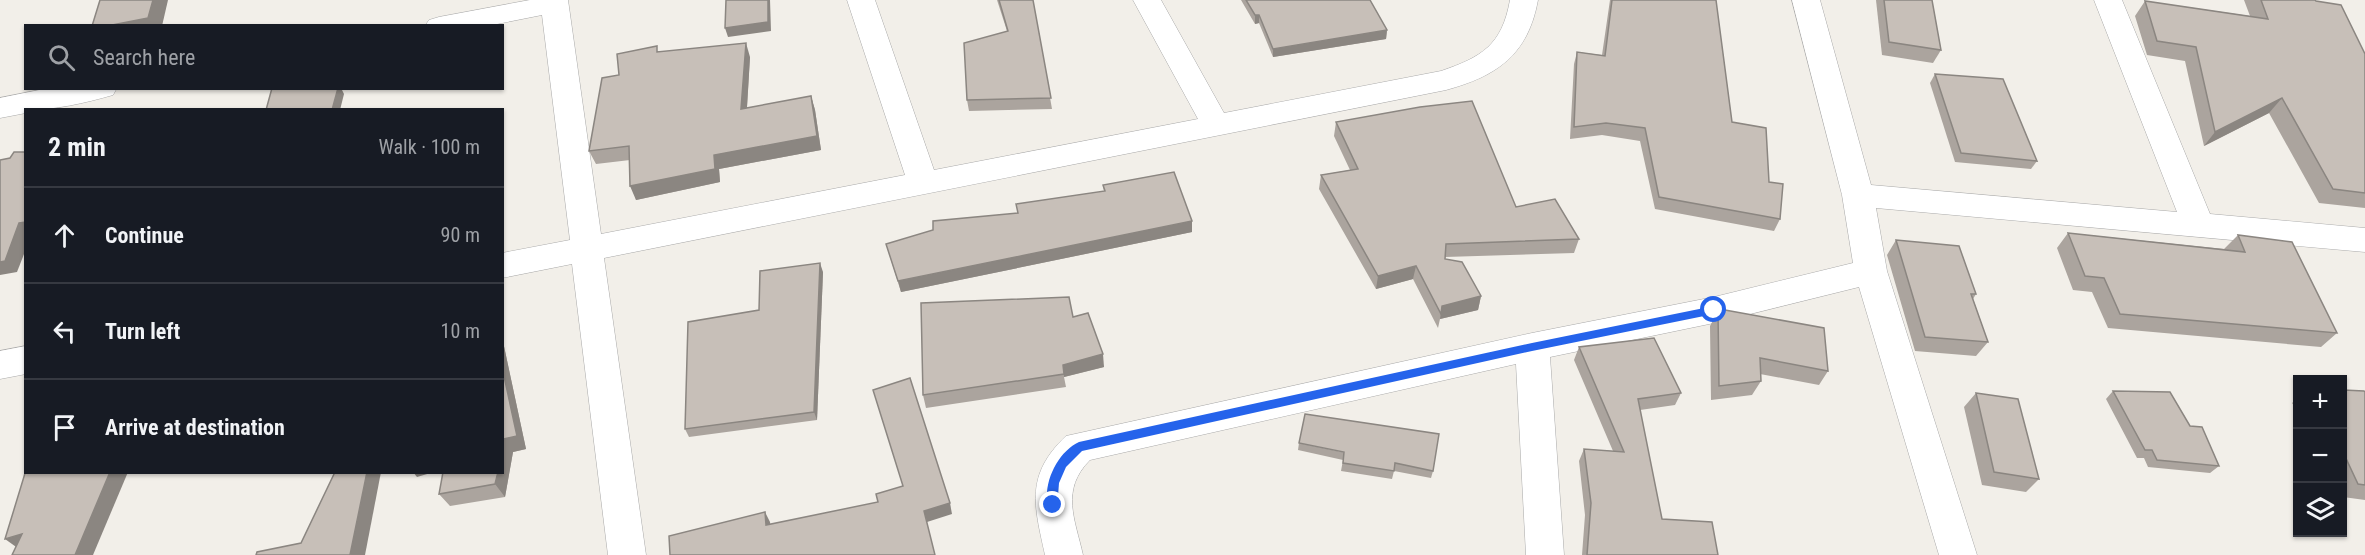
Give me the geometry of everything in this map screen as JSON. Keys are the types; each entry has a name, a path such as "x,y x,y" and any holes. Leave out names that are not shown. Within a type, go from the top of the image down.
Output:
{"street":[{"path":"861,0 923,184"},
{"path":"1147,0 1216,125"},
{"path":"504,266 1446,80 1488,63 1509,43 1522,13 1524,0"},
{"path":"1806,0 1858,195 1871,271 1958,555"},
{"path":"2108,0 2198,225"},
{"path":"449,24 554,2 627,555"},
{"path":"0,108 93,90"},
{"path":"1858,195 2365,240"},
{"path":"1064,555 1053,505 1053,483 1062,464 1079,447 1532,347 1714,310 1871,271"},
{"path":"1532,347 1545,555"},
{"path":"0,365 24,360"}],"building":[{"path":"100,0 153,0 148,18 117,24 93,24"},
{"path":"726,0 768,0 768,22 725,28"},
{"path":"999,0 1033,0 1051,98 967,100 964,43 1008,31"},
{"path":"1246,0 1370,0 1387,30 1273,49 1259,15 1255,15"},
{"path":"1612,0 1716,0 1732,122 1766,128 1769,182 1783,184 1780,219 1659,197 1645,128 1606,123 1574,127 1577,52 1605,56"},
{"path":"1884,0 1932,0 1941,50 1889,42"},
{"path":"2261,0 2315,0 2341,5 2365,54 2365,193 2333,189 2282,98 2215,132 2196,47 2157,41 2145,1 2268,19"},
{"path":"746,43 741,109 811,96 817,136 714,155 715,169 630,186 629,146 589,151 602,78 619,75 617,54 657,46 657,52"},
{"path":"1935,74 2003,79 2037,161 1961,153"},
{"path":"271,90 337,90 333,108 267,108"},
{"path":"1472,101 1516,207 1555,199 1579,239 1446,244 1445,259 1462,262 1481,296 1442,306 1441,314 1416,266 1378,276 1321,175 1358,169 1336,122 1420,107"},
{"path":"14,152 24,152 24,222 19,223 5,261 0,262 0,160 10,158"},
{"path":"1174,172 1192,221 898,281 886,244 933,230 933,221 1018,213 1016,204 1105,191 1103,185"},
{"path":"2068,233 2245,252 2238,235 2292,242 2337,333 2120,314 2104,278 2085,276"},
{"path":"1896,240 1959,246 1976,294 1971,294 1988,342 1925,337"},
{"path":"820,263 814,412 685,429 688,322 759,310 760,271"},
{"path":"1069,297 1073,317 1088,313 1103,354 1063,365 1064,374 923,395 921,303"},
{"path":"1725,310 1824,328 1828,371 1760,358 1761,381 1719,386 1718,311"},
{"path":"1654,338 1681,393 1638,399 1662,519 1712,522 1718,555 1587,555 1591,503 1584,449 1624,452 1579,347"},
{"path":"504,376 517,436 504,439"},
{"path":"910,378 950,503 924,511 935,555 670,555 669,536 765,512 766,525 878,502 876,494 903,486 873,390"},
{"path":"2347,390 2365,392 2365,485 2358,484 2347,461"},
{"path":"2113,391 2170,392 2190,426 2202,427 2219,466 2157,460 2152,450 2145,450"},
{"path":"1976,393 2018,399 2039,479 1994,472"},
{"path":"1305,414 1439,434 1433,471 1395,463 1394,471 1343,463 1344,452 1299,443"},
{"path":"25,474 109,474 75,555 12,555 22,534 5,539"},
{"path":"334,474 367,474 350,555 256,555 257,552 301,543"},
{"path":"443,474 498,474 495,484 439,494"}],"route":[{"path":"1053,505 1053,483 1062,464 1079,447 1532,347 1714,310"}]}
